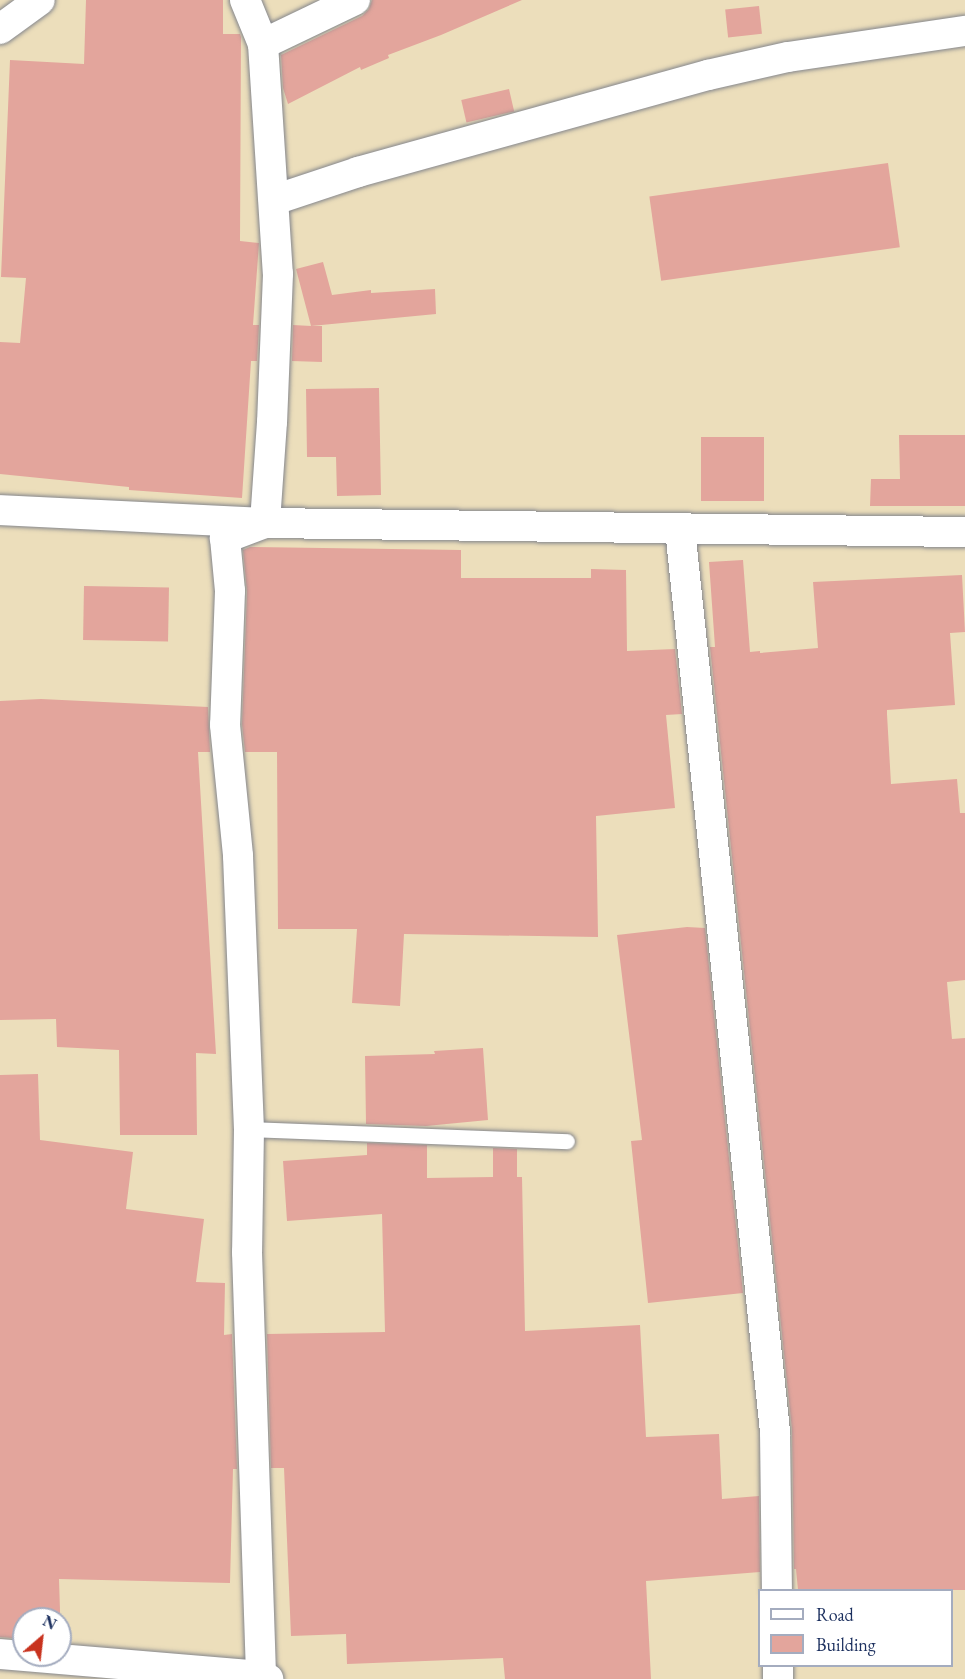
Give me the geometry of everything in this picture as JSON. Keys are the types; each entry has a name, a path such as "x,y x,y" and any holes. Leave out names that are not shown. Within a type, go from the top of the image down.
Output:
{"street":[{"path":"0,29 40,0"},
{"path":"245,0 263,44 274,200 277,285 272,422 265,523"},
{"path":"263,44 356,0"},
{"path":"274,200 358,172 708,75 788,57 965,31"},
{"path":"0,510 265,523 965,532"},
{"path":"0,1654 264,1677 247,1252 249,1130 238,856 225,725 230,591 225,538 265,523"},
{"path":"681,529 775,1432 777,1589"}],"lane":[{"path":"249,1130 567,1141"}],"building":[{"path":"86,0 223,0 223,34 240,34 241,37 240,241 259,243 253,325 259,325 257,361 251,361 242,498 129,490 129,487 0,474 0,342 20,343 26,278 1,277 10,60 84,64"},
{"path":"372,0 522,0 388,55 389,58 361,70 360,67 288,104 283,88 281,55 362,16 369,9"},
{"path":"759,6 762,34 728,37 725,10"},
{"path":"509,89 514,111 466,122 461,100"},
{"path":"888,163 900,247 661,281 649,197"},
{"path":"323,262 332,295 371,290 371,293 435,289 436,314 311,326 296,269"},
{"path":"293,325 322,326 322,362 292,361"},
{"path":"379,388 381,495 337,496 336,457 307,457 306,389"},
{"path":"899,435 965,435 965,506 870,506 871,479 900,479"},
{"path":"701,437 764,437 764,501 701,501"},
{"path":"250,547 461,550 461,578 591,578 591,569 626,570 627,651 675,649 682,714 666,715 675,808 596,816 598,937 404,934 400,1006 352,1003 357,929 278,929 277,752 245,752 242,724 247,592 243,550"},
{"path":"743,560 750,652 760,651 760,653 818,648 813,582 962,575 965,632 950,633 955,705 887,710 887,714 891,784 957,779 960,813 965,813 965,980 947,982 952,1039 965,1038 965,1590 798,1589 796,1569 794,1569 792,1430 710,647 715,647 709,562"},
{"path":"84,586 169,587 168,641 83,640"},
{"path":"41,699 208,707 210,752 198,752 216,1054 196,1053 197,1135 120,1135 119,1050 57,1047 56,1019 0,1020 0,701"},
{"path":"687,927 705,928 743,1293 648,1303 631,1141 642,1140 617,935"},
{"path":"483,1048 488,1120 426,1126 366,1124 365,1056 435,1054 434,1051"},
{"path":"38,1074 40,1140 133,1152 126,1209 204,1219 196,1282 225,1283 224,1335 232,1334 237,1469 233,1469 230,1583 59,1579 60,1607 12,1607 12,1638 0,1637 0,1075"},
{"path":"367,1143 427,1145 427,1178 493,1177 493,1148 517,1149 517,1177 522,1177 525,1331 640,1325 646,1437 719,1434 722,1499 759,1496 760,1572 646,1581 651,1679 505,1679 503,1658 347,1664 346,1634 291,1636 284,1468 271,1468 267,1334 385,1332 382,1214 287,1221 283,1161 367,1155"}]}
